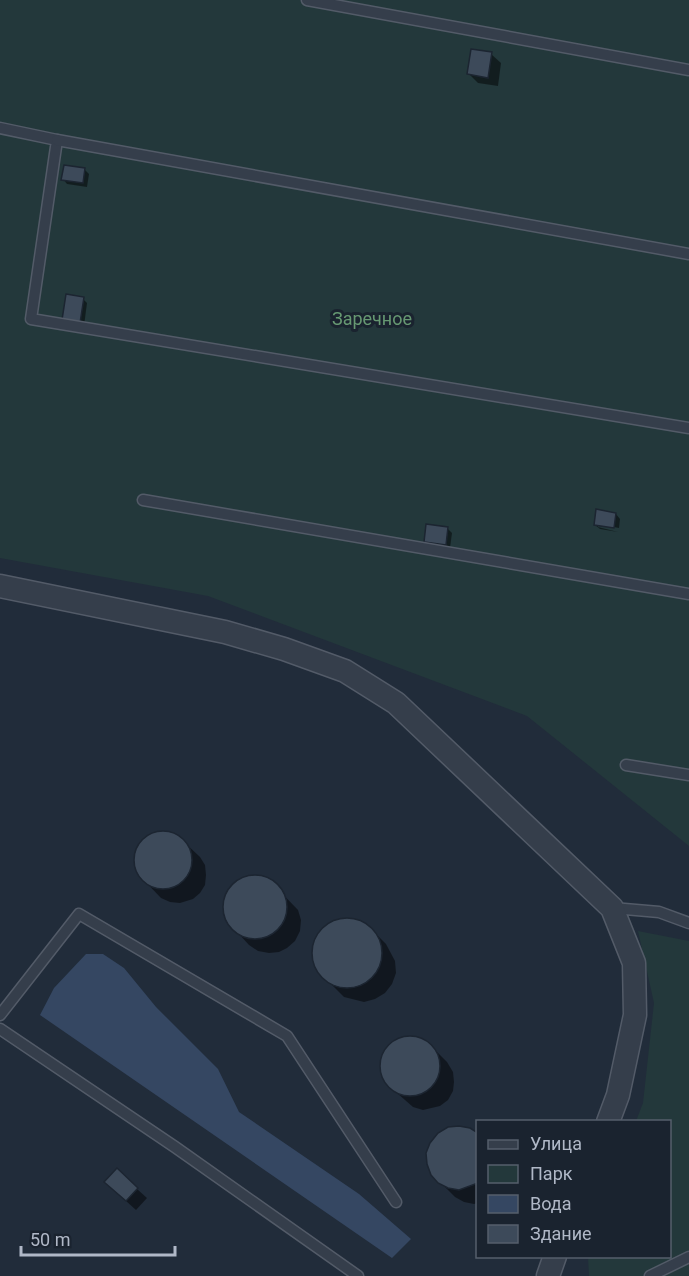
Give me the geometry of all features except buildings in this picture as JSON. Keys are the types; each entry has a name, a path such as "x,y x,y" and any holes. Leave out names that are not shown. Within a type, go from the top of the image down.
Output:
{"street":[{"path":"0,586 225,632 284,649 345,670 396,703 612,908 634,963 635,1014 618,1095 609,1120"},
{"path":"548,1276 555,1258"}],"lane":[{"path":"307,0 689,70"},
{"path":"0,128 689,254"},
{"path":"57,140 31,319 689,428"},
{"path":"143,500 689,594"},
{"path":"626,765 689,775"},
{"path":"612,908 659,912 689,923"},
{"path":"0,1015 79,914 287,1036 396,1202"},
{"path":"0,1029 175,1147 358,1276"},
{"path":"650,1276 689,1257"}],"green space":[{"name":"Заречное","path":"0,0 689,0 689,846 527,716 208,596 0,558"},
{"path":"638,931 689,941 689,1276 589,1276 588,1258 671,1258 671,1120 636,1120 643,1103 654,1003"}],"water":[{"path":"86,954 103,954 124,968 156,1007 218,1069 239,1112 359,1194 411,1239 392,1258 40,1015 54,988"}]}
